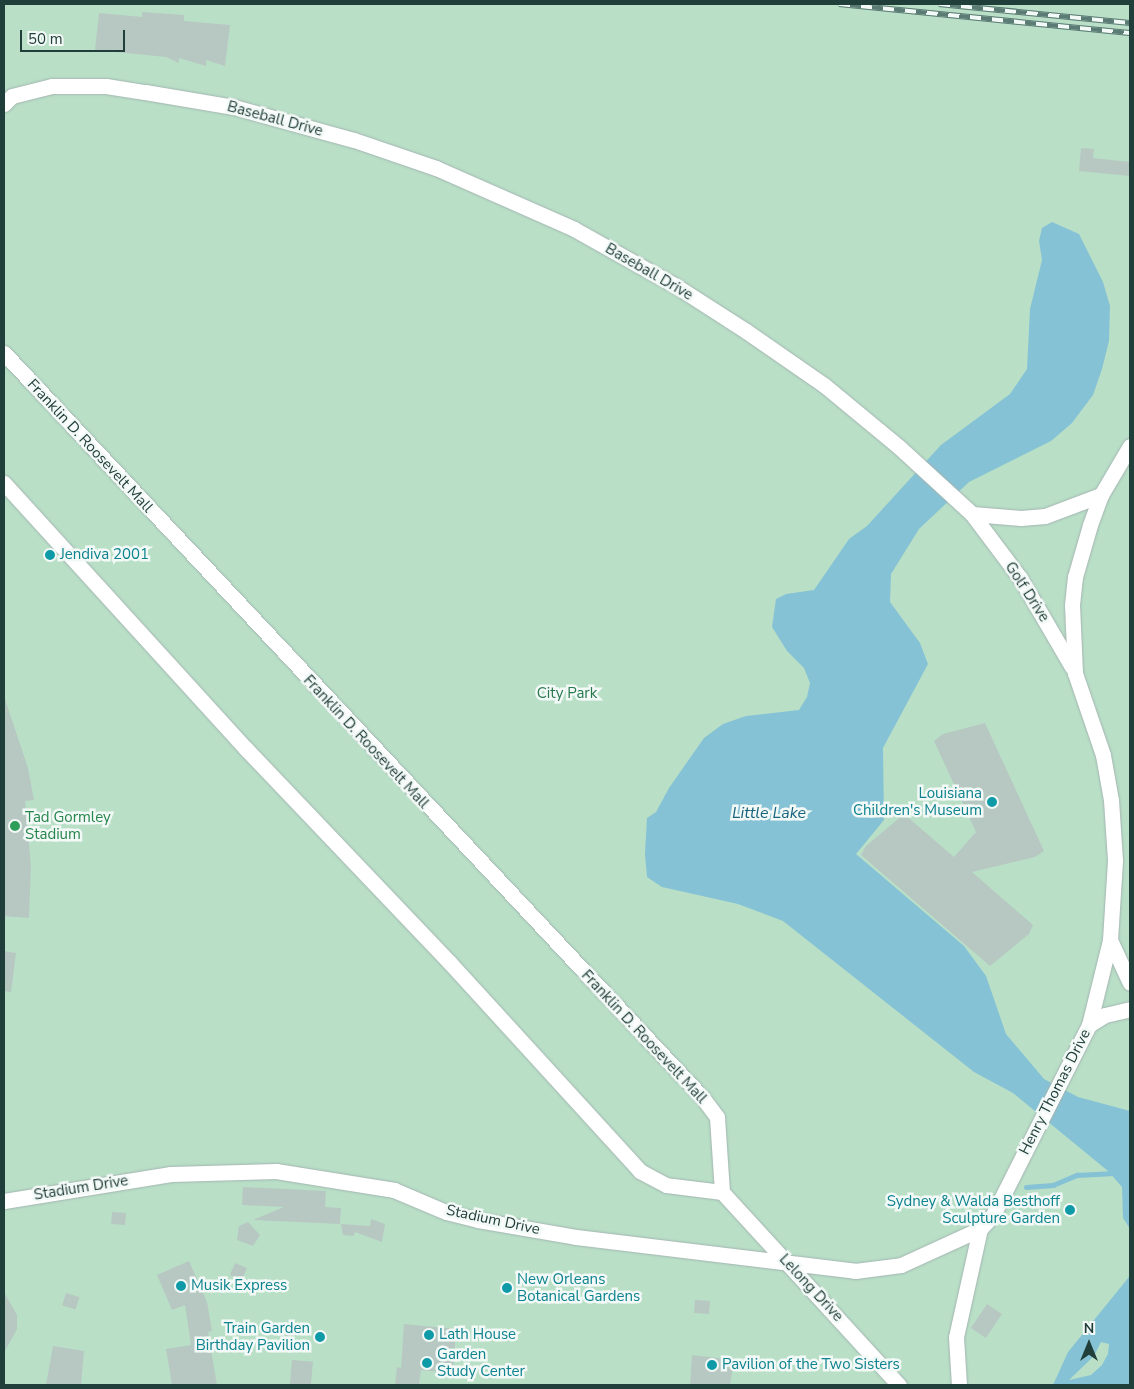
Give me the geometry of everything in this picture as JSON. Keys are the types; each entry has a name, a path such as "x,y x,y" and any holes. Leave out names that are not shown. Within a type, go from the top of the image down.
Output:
{"street":[{"name":"Baseball Drive","path":"4,104 12,96 52,86 106,86 234,107 354,140 436,168 574,229 676,286 746,331 824,385 900,446 967,510"},
{"name":"Franklin D. Roosevelt Mall","path":"4,353 702,1097 716,1118 722,1192"},
{"name":"Henry Thomas Drive","path":"959,1385 956,1337 980,1229 993,1215 1039,1119 1089,1025 1110,940 1115,860 1111,800 1103,755 1075,673 1072,635 1075,577 1101,495 1130,446"},
{"path":"4,483 246,749 450,963 640,1171 666,1185 722,1192"},
{"path":"967,510 1021,518 1045,516 1101,495"},
{"name":"Golf Drive","path":"967,510 1020,578 1075,673"},
{"path":"1110,940 1130,983"},
{"path":"1089,1025 1105,1015 1130,1009"},
{"name":"Stadium Drive","path":"4,1200 171,1174 276,1170 394,1190 446,1212 478,1220 576,1237 856,1271 901,1265 980,1229"},
{"name":"Lelong Drive","path":"722,1192 899,1385"}],"green space":[{"name":"City Park","path":"4,4 1130,4 1130,1385 4,1385"}],"water":[{"name":"Little Lake","path":"1052,222 1079,234 1103,282 1110,306 1109,341 1102,369 1093,395 1072,423 1051,441 969,482 919,529 891,574 890,602 920,643 928,664 883,748 884,820 856,854 964,946 986,976 1006,1034 1044,1079 1078,1097 1130,1111 1130,1229 1123,1218 1122,1187 1108,1171 1013,1093 974,1072 783,921 738,904 662,887 647,877 645,854 647,818 656,812 669,788 704,738 723,724 746,716 799,710 807,697 810,683 804,668 787,651 772,627 776,599 786,594 814,590 849,539 867,526 941,445 1010,394 1027,369 1030,309 1042,260 1039,241 1042,228"},
{"path":"1130,1229 1130,1385 1053,1385 1068,1352 1129,1277","holes":["1101,1342 1109,1344 1108,1354 1102,1365 1091,1375 1069,1380 1094,1356"]}],"building":[{"path":"142,12 184,15 184,21 230,25 225,66 206,60 206,66 179,58 179,63 166,57 95,50 99,13 142,17"},
{"path":"1081,148 1094,149 1093,158 1130,162 1130,176 1079,171"},
{"name":"Tad Gormley Stadium","path":"5,699 28,768 34,800 25,801 31,866 29,918 4,916"},
{"path":"985,723 1044,851 1035,857 972,872 1033,925 1029,934 990,966 861,855 866,846 904,814 954,857 976,832 934,741 943,734"},
{"path":"4,951 16,953 11,992 4,991"},
{"path":"243,1187 326,1191 325,1207 341,1208 340,1224 253,1220 284,1207 242,1205"},
{"path":"112,1212 126,1213 125,1225 111,1224"},
{"path":"371,1219 385,1224 382,1242 355,1232 354,1236 343,1235 341,1224 370,1226"},
{"path":"248,1222 260,1235 253,1246 237,1240 239,1226"},
{"path":"189,1261 207,1302 212,1331 208,1332 217,1385 172,1385 166,1349 191,1345 185,1305 172,1310 157,1275"},
{"path":"235,1263 247,1268 242,1280 230,1275"},
{"path":"4,1292 17,1315 17,1329 4,1353"},
{"path":"66,1293 79,1297 76,1310 62,1305"},
{"path":"695,1300 710,1301 709,1314 694,1313"},
{"path":"987,1304 1002,1314 986,1338 971,1328"},
{"path":"294,1324 304,1334 285,1337 288,1326"},
{"path":"404,1324 456,1329 453,1373 421,1370 419,1385 395,1385 397,1367 401,1368"},
{"path":"53,1346 84,1351 81,1385 46,1385"},
{"name":"Pavilion of the Two Sisters","path":"692,1355 734,1360 730,1385 690,1385"},
{"path":"292,1360 313,1362 311,1385 290,1385"}],"waterway":[{"path":"1026,1187 1053,1185 1077,1175 1110,1173"}],"railway":[{"path":"839,4 1130,33"},
{"path":"939,4 1130,23"}],"place":[{"name":"Jendiva 2001","path":"50,555"},
{"name":"Louisiana Children's Museum","path":"992,802"},
{"name":"Tad Gormley Stadium","path":"15,826"},
{"name":"Sydney & Walda Besthoff Sculpture Garden","path":"1070,1210"},
{"name":"Musik Express","path":"181,1286"},
{"name":"New Orleans Botanical Gardens","path":"507,1288"},
{"name":"Lath House","path":"429,1335"},
{"name":"Train Garden Birthday Pavilion","path":"320,1337"},
{"name":"Garden Study Center","path":"427,1363"},
{"name":"Pavilion of the Two Sisters","path":"712,1365"}]}
